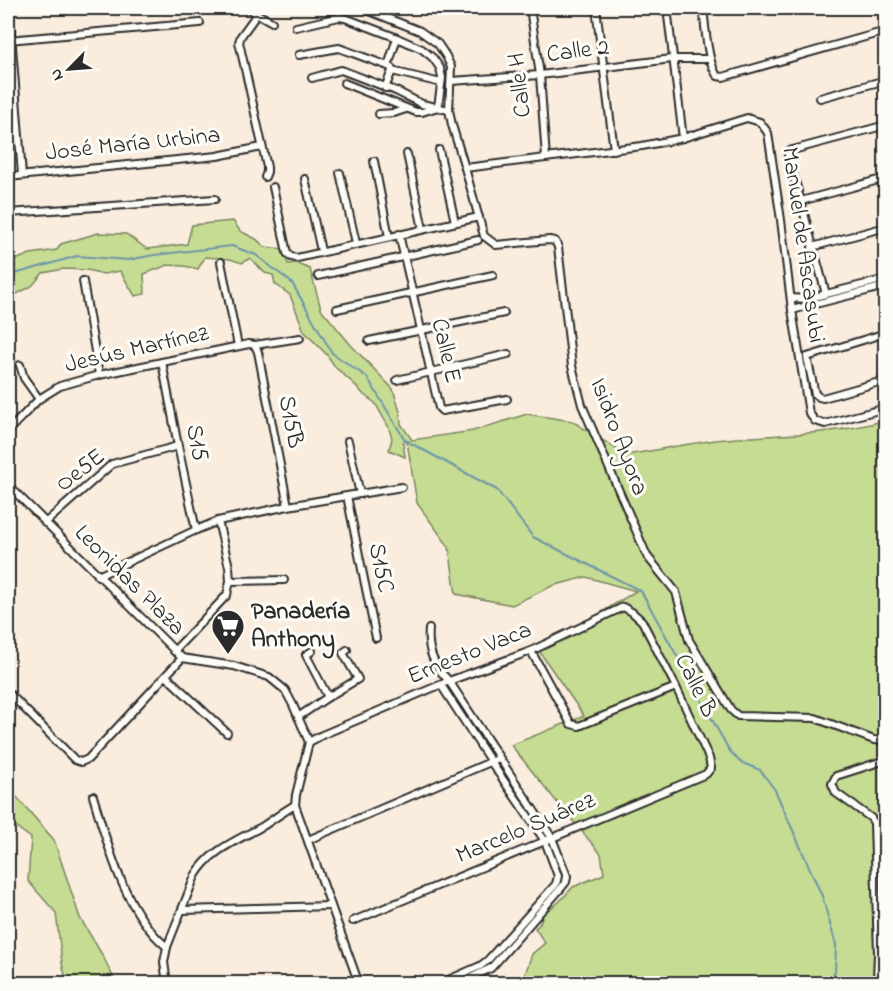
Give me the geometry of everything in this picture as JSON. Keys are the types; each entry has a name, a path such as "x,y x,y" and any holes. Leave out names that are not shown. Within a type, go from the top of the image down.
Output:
{"street":[{"path":"9,8 9,40 22,175"},
{"path":"247,8 272,22"},
{"name":"Isidro Ayora","path":"362,8 420,31 438,44 446,56 451,67 449,110 452,125 484,236 496,245 555,241 558,247 572,366 582,405 647,556 676,592 689,640 731,710 738,716 814,718 874,740 885,741"},
{"name":"Calle H","path":"530,8 540,75 546,159"},
{"path":"597,8 614,150"},
{"path":"667,8 683,138"},
{"path":"703,8 710,59 715,72 718,76 723,77 885,31"},
{"path":"257,14 239,42 267,167 265,177"},
{"path":"296,27 343,17 422,49 440,68 438,107"},
{"path":"9,40 200,23"},
{"path":"385,88 397,38"},
{"path":"299,55 339,48 390,68 441,83"},
{"name":"Calle 2","path":"451,81 540,75 672,58 710,59"},
{"path":"312,78 341,70 422,104 449,110"},
{"path":"820,98 885,80"},
{"path":"344,83 419,112 438,107"},
{"path":"380,114 393,113 407,108"},
{"name":"Manuel de Ascasubi","path":"465,168 614,150 683,138 747,118 760,122 768,133 792,310 809,413 815,421 825,424 885,408"},
{"path":"826,294 788,155 789,151 885,125"},
{"name":"José María Urbina","path":"8,177 217,156 262,147"},
{"path":"439,150 455,222"},
{"path":"407,154 423,229"},
{"path":"374,161 388,237"},
{"path":"340,173 356,243"},
{"path":"801,201 885,178"},
{"path":"305,179 321,251"},
{"path":"273,186 288,253 291,257 297,258 479,217"},
{"path":"8,213 215,199"},
{"path":"812,247 885,227"},
{"name":"Calle E","path":"399,234 439,408 442,411 507,399"},
{"path":"318,276 478,240"},
{"path":"221,262 237,346"},
{"path":"337,309 493,275"},
{"path":"791,298 806,299 885,279"},
{"path":"83,281 99,375"},
{"path":"792,310 885,286"},
{"path":"369,341 504,313"},
{"path":"885,333 807,357 815,394 819,397 823,398 885,380"},
{"name":"Jesús Martínez","path":"8,431 39,399 60,386 99,375 237,346 300,338"},
{"name":"S15B","path":"255,345 288,506"},
{"path":"397,380 508,354"},
{"name":"S15","path":"162,362 196,530"},
{"path":"20,365 24,378 39,399"},
{"path":"348,441 360,494"},
{"name":"Oe5E","path":"45,523 112,464 178,446"},
{"name":"Leonidas Plaza","path":"8,485 182,658 234,666 278,683 294,705 309,742"},
{"path":"98,576 218,521 288,506 402,487"},
{"name":"S15C","path":"347,496 376,638"},
{"path":"174,651 227,595 230,581 218,521"},
{"path":"230,581 284,580"},
{"name":"Ernesto Vaca","path":"309,742 449,681 531,651 623,608 642,621"},
{"name":"Calle B","path":"642,621 676,687 709,758 711,768"},
{"path":"429,629 430,655 499,758 549,839 567,876 562,887 491,968 458,984"},
{"path":"312,651 306,655 328,697"},
{"path":"298,717 358,679 343,653 347,651"},
{"path":"531,651 572,724 579,726 676,687"},
{"path":"8,692 75,760 81,762 88,759 182,658"},
{"path":"166,676 227,732"},
{"path":"439,984 487,961 558,881 549,839 491,762 441,685"},
{"path":"309,742 295,805 359,984"},
{"path":"308,840 499,758"},
{"path":"874,984 877,978 878,954 874,823 872,818 836,793 832,784 836,776 885,760"},
{"name":"Marcelo Suárez","path":"353,921 706,774 711,768"},
{"path":"93,796 112,857 127,894 156,938 167,947"},
{"path":"167,984 165,962 167,947 201,866 208,858 295,805"},
{"path":"183,910 332,906"}],"green space":[{"path":"233,221 240,231 256,239 265,247 282,249 288,264 296,263 310,269 321,309 393,389 401,424 412,440 473,431 527,414 572,421 626,455 713,440 847,429 885,420 885,983 522,983 532,954 545,943 535,928 539,925 543,914 573,887 604,874 601,854 511,745 584,716 539,651 636,591 586,577 552,586 512,605 456,594 449,547 417,503 408,441 403,442 405,457 389,450 392,438 375,403 336,368 304,331 290,295 275,284 273,275 265,273 250,258 242,263 230,259 205,257 198,269 168,265 144,274 145,294 135,296 120,271 104,274 87,270 63,269 43,273 32,286 15,295 8,295 8,263 30,254 57,250 61,244 98,233 126,234 147,249 187,244 192,225"},
{"path":"8,788 54,840 80,918 116,983 67,983 62,963 56,913 28,881 31,838 8,821"}],"waterway":[{"path":"8,275 77,256 128,260 232,246 256,255 292,283 332,353 367,377 405,440 497,490 533,537 641,591 729,750 740,762 760,770 775,790 822,896 836,945 835,972 827,984"}],"place":[{"name":"Panadería Anthony","path":"228,655"}]}
